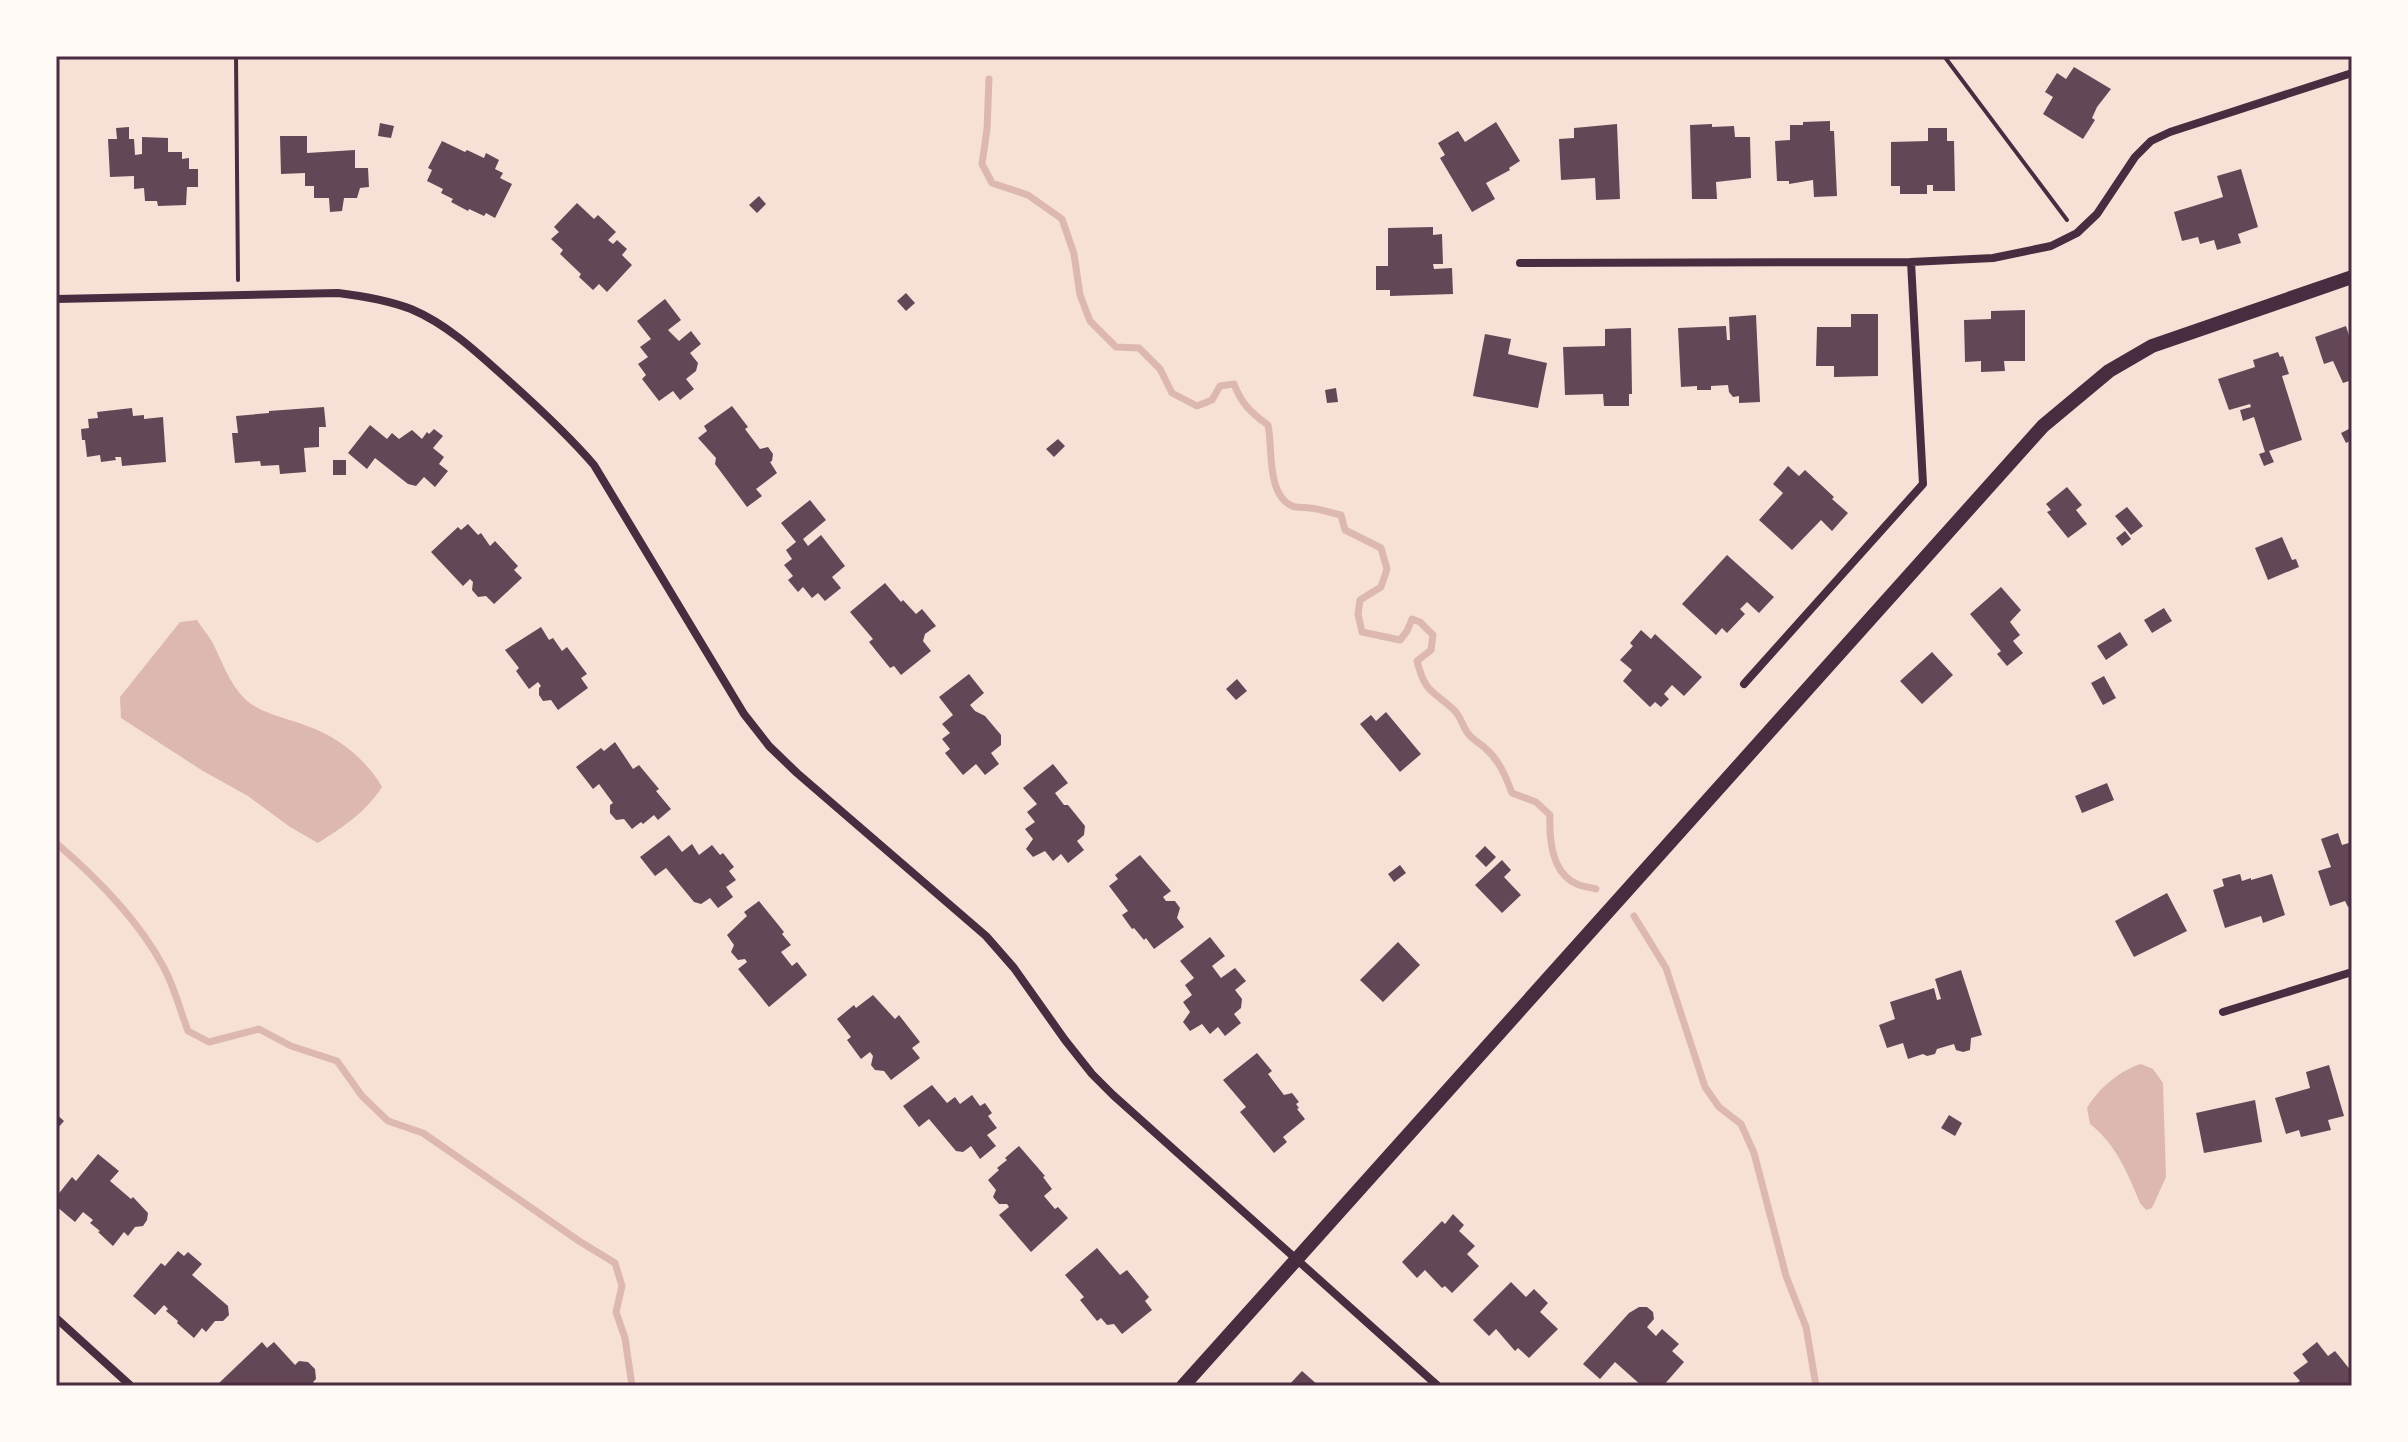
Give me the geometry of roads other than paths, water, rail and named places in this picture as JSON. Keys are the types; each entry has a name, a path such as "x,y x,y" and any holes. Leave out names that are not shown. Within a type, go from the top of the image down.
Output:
{"street":[{"path":"1520,263 1911,262 1993,258 2051,246 2077,233 2097,214 2135,157 2151,141 2170,132 2352,73"},
{"path":"1744,684 1923,484 1911,262"},
{"path":"1183,1386 2043,426 2109,371 2152,346 2352,277"},
{"path":"56,299 338,293 377,298 412,310 444,327 471,347 566,433 594,465 744,714 769,746 986,936 1014,968 1092,1074 1438,1386"},
{"path":"2223,1012 2352,972"},
{"path":"56,1318 131,1386"}],"waterway":[{"path":"989,79 982,164 992,183 1028,195 1062,219 1074,254 1080,295 1090,321 1116,347 1139,348 1160,369 1172,393 1197,406 1212,400 1220,386 1234,384 1247,407 1268,425 1274,481 1284,500 1294,507 1341,515 1345,530 1381,548 1387,569 1381,587 1360,600 1358,614 1362,632 1400,640 1412,619 1420,622 1433,635 1431,650 1417,661 1427,686 1454,710 1469,734 1495,758 1512,793 1536,802 1550,815 1553,854 1562,872 1577,884 1596,889"},
{"path":"56,843 129,915 153,948 174,990 188,1031 209,1042 259,1029 291,1046 337,1061 362,1096 388,1121 423,1133 615,1263 622,1286 616,1312 625,1338 632,1386"},
{"path":"1634,916 1666,968 1705,1087 1719,1107 1741,1124 1754,1153 1786,1276 1806,1327 1816,1386"}]}
